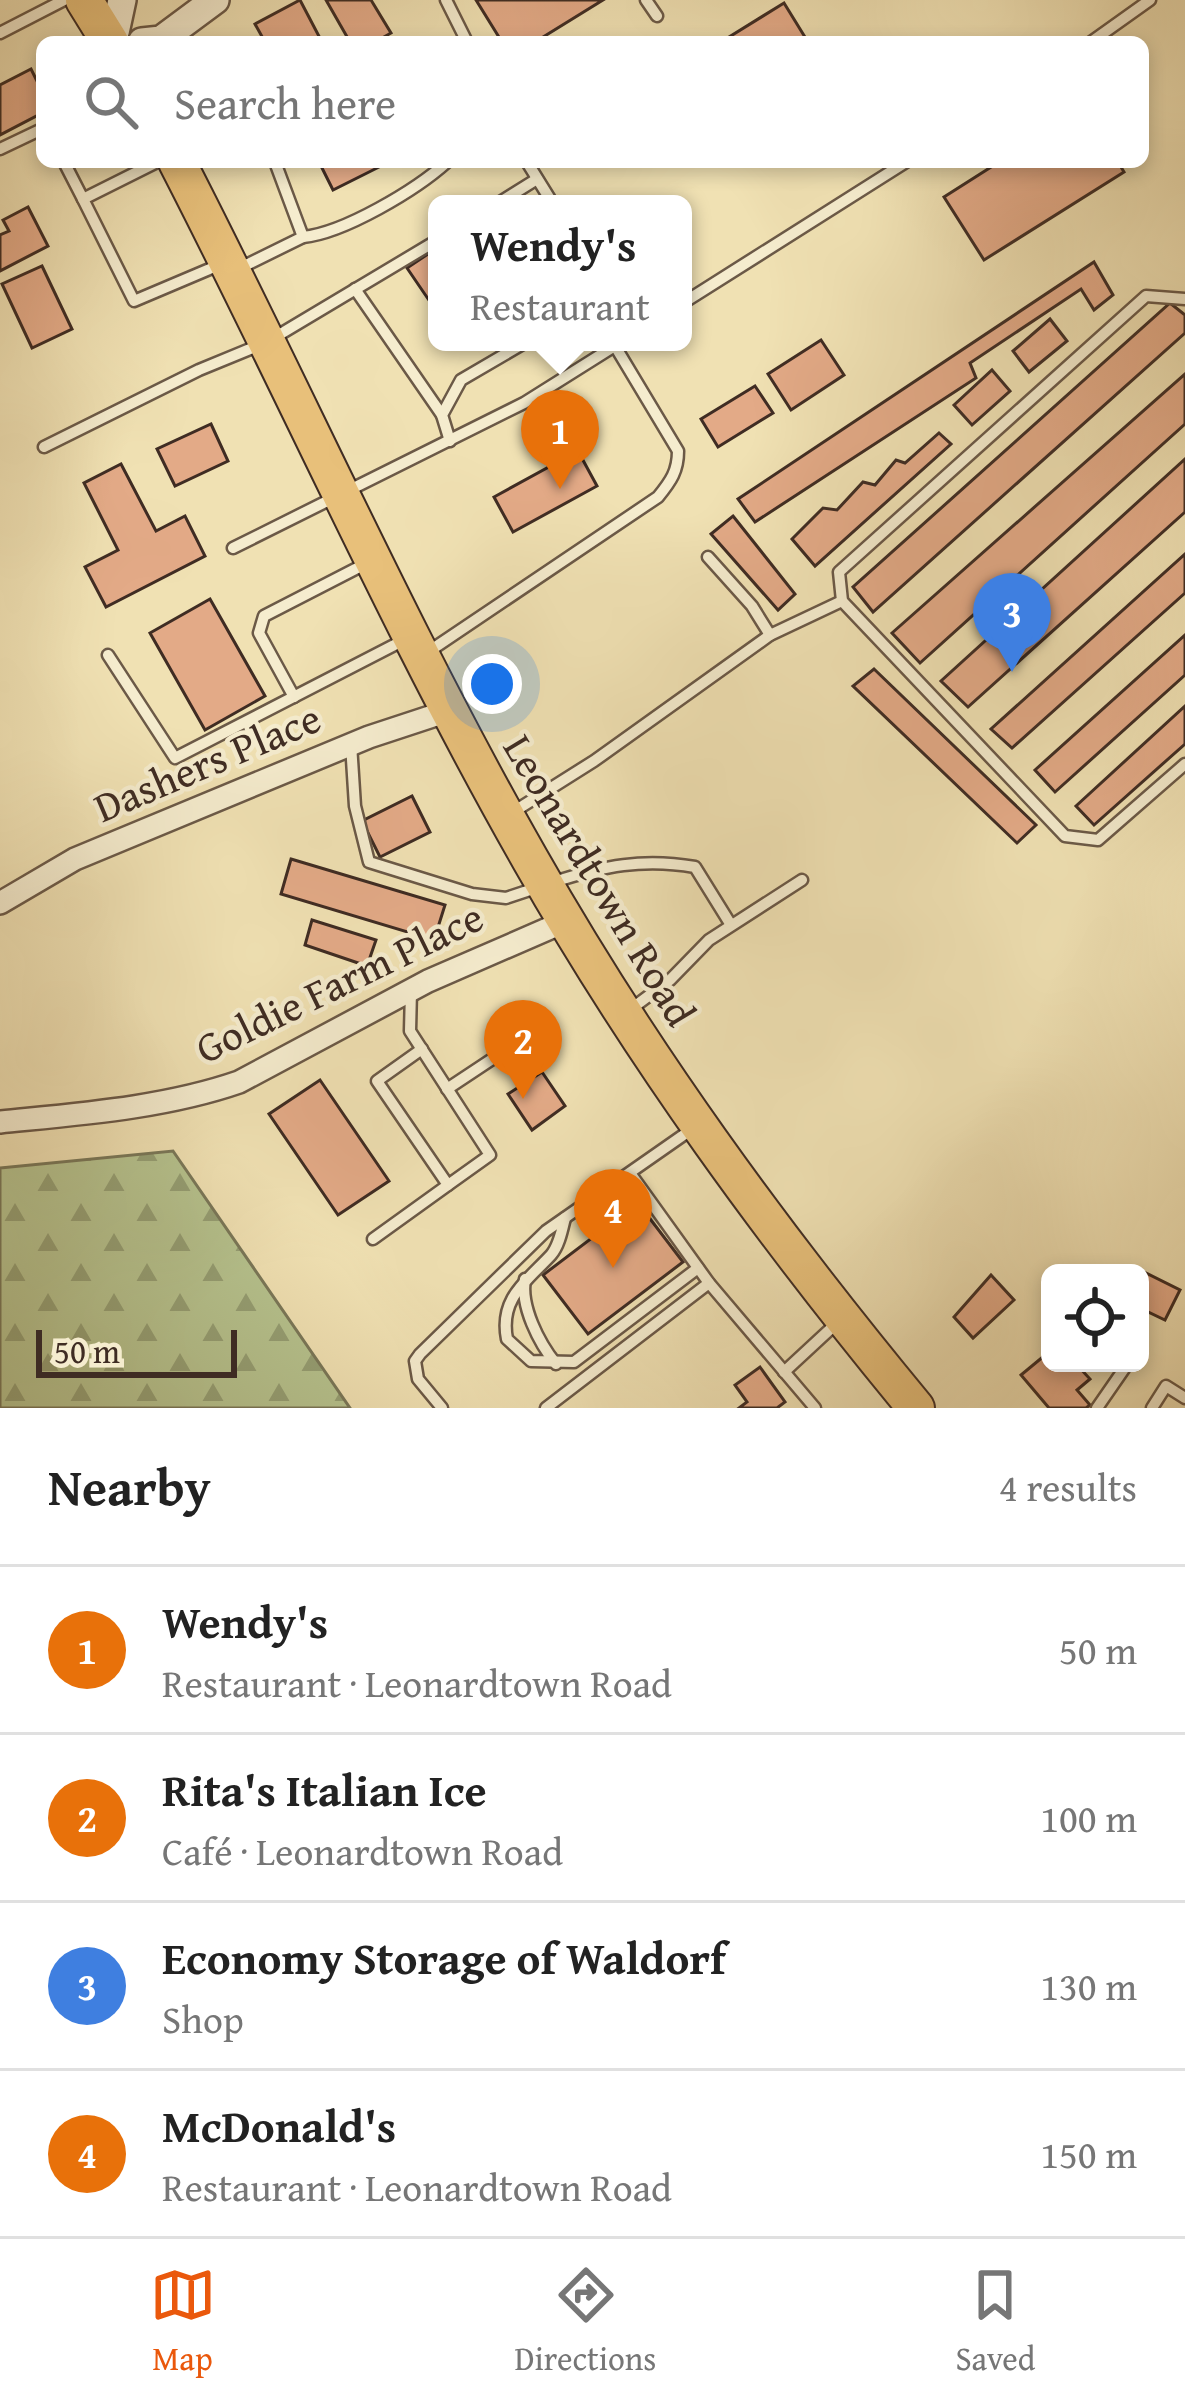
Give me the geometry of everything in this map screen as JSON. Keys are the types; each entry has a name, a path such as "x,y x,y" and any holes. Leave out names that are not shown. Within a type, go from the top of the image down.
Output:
{"highway":[{"path":"84,0 108,36"},
{"name":"Leonardtown Road","path":"180,168 451,710 545,886 624,1015 753,1205 916,1408"}],"street":[{"path":"113,36 122,0"},
{"path":"166,36 215,0"},
{"name":"Dashers Place","path":"0,903 75,859 351,745 451,710"},
{"name":"Goldie Farm Place","path":"0,1122 88,1113 214,1091 411,990 566,921"}],"lane":[{"path":"0,33 64,0"},
{"path":"446,0 464,36"},
{"path":"646,0 657,16"},
{"path":"1099,36 1150,0"},
{"path":"0,149 36,132"},
{"path":"67,168 134,301 303,237 325,235 440,168"},
{"path":"82,199 145,168"},
{"path":"277,168 303,237"},
{"path":"531,168 548,195"},
{"path":"692,297 897,168"},
{"path":"511,195 538,179"},
{"path":"44,447 199,370 267,342 428,246"},
{"path":"356,289 442,415 450,441"},
{"path":"1185,299 1146,296 839,572 842,601 1066,836 1098,841 1185,764"},
{"path":"442,415 461,380 511,351"},
{"path":"233,548 524,404 607,351"},
{"path":"108,655 175,758 294,697 418,645 658,496 671,481 679,467 679,451 622,351"},
{"path":"708,557 770,634"},
{"path":"294,697 259,633 264,616 375,559"},
{"path":"507,816 594,761 770,634 842,601"},
{"path":"351,745 355,806 369,862 472,894 506,898 606,865 695,867 731,926"},
{"path":"624,1015 670,980 709,940 802,880"},
{"path":"373,1239 490,1155 410,1030 411,990"},
{"path":"447,1089 524,1038"},
{"path":"422,1049 377,1081 448,1185"},
{"path":"442,1408 418,1379 415,1360 472,1300 566,1218 698,1125"},
{"path":"630,1172 709,1283 815,1408"},
{"path":"566,1218 555,1251 526,1276 508,1308 507,1339 524,1358 574,1362 698,1268"},
{"path":"526,1276 527,1307 556,1364"},
{"path":"546,1408 709,1283"},
{"path":"784,1372 842,1318"},
{"path":"1097,1408 1122,1372"},
{"path":"1152,1408 1166,1386 1185,1398"}],"green space":[{"path":"173,1151 350,1408 0,1408 0,1168"}],"building":[{"path":"300,0 319,36 262,36 255,24"},
{"path":"326,0 371,0 391,33 386,36 347,36"},
{"path":"476,0 603,0 545,36 498,36"},
{"path":"784,3 804,36 731,36"},
{"path":"31,69 36,79 36,116 0,135 0,85"},
{"path":"322,168 377,168 333,190"},
{"path":"990,168 1122,168 1124,172 984,260 944,197"},
{"path":"28,207 48,246 0,271 0,235 9,231 3,220"},
{"path":"428,254 428,299 407,268"},
{"path":"1094,262 1113,295 1094,310 1081,289 970,363 976,378 755,522 738,499"},
{"path":"42,266 72,329 32,348 2,284"},
{"path":"1170,303 1185,315 1185,333 873,612 853,587"},
{"path":"1050,319 1067,341 1029,372 1013,351"},
{"path":"821,340 844,375 791,410 768,374"},
{"path":"992,370 1010,391 972,425 954,405"},
{"path":"1185,374 1185,424 920,663 892,633"},
{"path":"755,386 773,413 718,447 701,419"},
{"path":"211,424 228,461 175,486 157,449"},
{"path":"939,433 951,444 815,566 792,539 823,508 837,510 863,482 875,485 896,460 905,463"},
{"path":"578,451 597,486 513,532 494,497"},
{"path":"1185,459 1185,512 968,707 941,681"},
{"path":"121,464 156,531 185,516 205,556 106,607 85,567 118,550 84,483"},
{"path":"733,516 795,594 778,610 711,534"},
{"path":"1185,554 1185,593 1012,748 991,729"},
{"path":"210,599 265,696 205,730 150,633"},
{"path":"1185,635 1185,675 1055,792 1035,770"},
{"path":"874,669 1036,825 1017,843 853,686"},
{"path":"1185,706 1185,744 1094,825 1076,806"},
{"path":"412,796 430,832 380,857 362,821"},
{"path":"291,859 445,905 434,940 281,894"},
{"path":"312,920 376,940 367,966 305,945"},
{"path":"542,1072 565,1106 532,1130 508,1094"},
{"path":"320,1080 389,1181 338,1215 269,1114"},
{"path":"638,1203 683,1262 588,1334 543,1275"},
{"path":"1149,1274 1180,1290 1165,1320 1149,1312"},
{"path":"991,1275 1014,1300 973,1338 954,1317"},
{"path":"1041,1358 1041,1372 1084,1372 1090,1379 1077,1390 1090,1405 1049,1408 1021,1375"},
{"path":"760,1367 785,1402 777,1408 739,1408 747,1402 735,1385"}],"place":[{"name":"Wendy's","path":"560,489"},
{"name":"Economy Storage of Waldorf","path":"1012,672"},
{"name":"Rita's Italian Ice","path":"523,1099"},
{"name":"McDonald's","path":"613,1268"}]}
